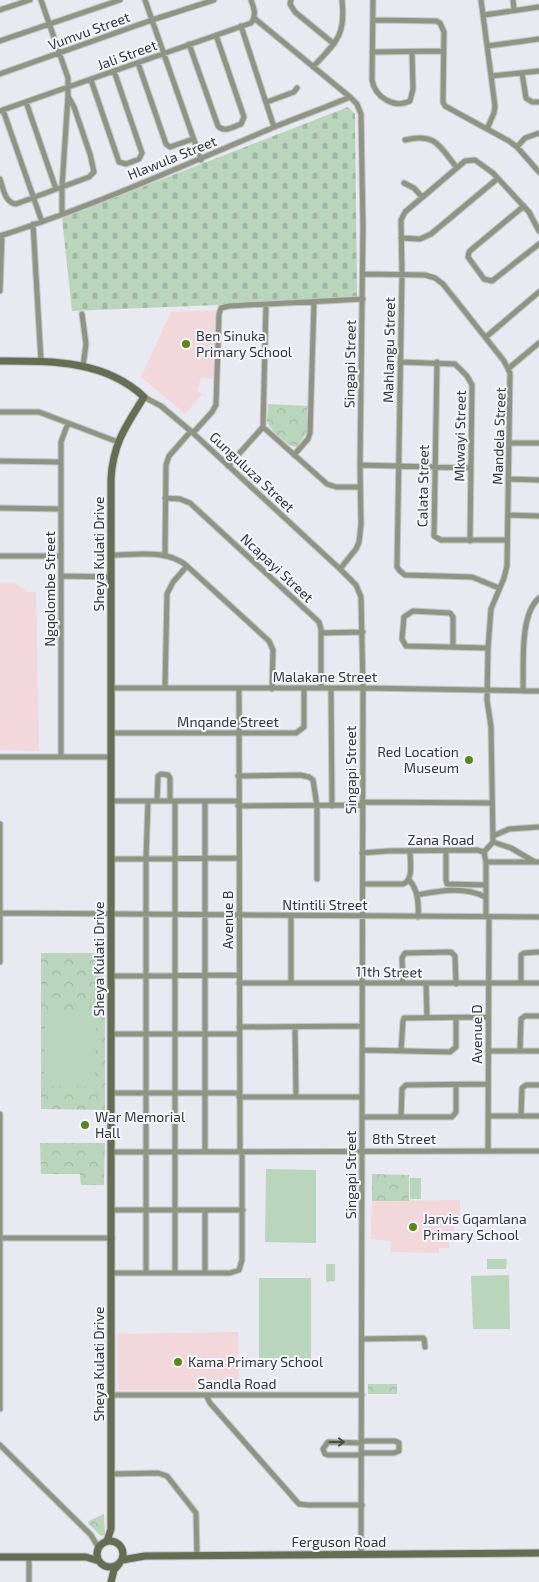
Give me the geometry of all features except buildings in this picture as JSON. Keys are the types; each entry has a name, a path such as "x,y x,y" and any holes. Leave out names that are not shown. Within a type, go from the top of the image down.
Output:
{"street":[{"path":"0,10 30,0"},
{"path":"41,0 68,78 59,188 62,214"},
{"path":"0,42 120,0"},
{"path":"145,0 201,160"},
{"name":"Vumvu Street","path":"0,74 214,0"},
{"path":"251,0 255,12 254,18 350,97"},
{"path":"291,0 290,4 295,12 334,44"},
{"path":"313,67 334,44 342,30 342,0"},
{"path":"372,0 372,80 376,92 385,100 401,103 408,102 412,97 412,52"},
{"path":"481,0 495,106 487,129"},
{"path":"512,0 514,10"},
{"path":"484,15 539,7"},
{"name":"Jali Street","path":"1,110 251,23 254,18"},
{"path":"373,20 438,22 443,28 443,102 445,106 509,141 517,147 539,172"},
{"path":"241,26 274,127"},
{"path":"190,44 218,126 221,130 225,130 241,124 244,117 216,35"},
{"path":"488,46 539,39"},
{"path":"372,52 443,52"},
{"path":"138,63 166,144 172,146 193,139"},
{"path":"91,80 119,162 124,164 132,162 141,158 142,153 114,71"},
{"path":"492,76 539,71"},
{"path":"522,73 526,98 532,102 539,102"},
{"path":"267,102 294,92 297,88"},
{"path":"0,179 10,204 16,204 94,174 95,170 74,107 68,96"},
{"name":"Singapi Street","path":"350,97 357,104 361,114 363,274 361,526 359,542 349,560 340,569 359,591 363,605 362,1555"},
{"name":"Hlawula Street","path":"1,236 201,160 274,127 350,97"},
{"path":"26,102 59,188"},
{"path":"1,110 42,222"},
{"path":"517,147 525,138 539,133"},
{"path":"405,140 419,137 432,139 457,168"},
{"name":"Mahlangu Street","path":"498,588 472,577 406,575 400,571 396,563 402,216 465,161 475,160 493,173 524,206 532,216 539,231"},
{"path":"401,238 420,239 431,234 498,179"},
{"path":"404,183 414,188 422,197"},
{"path":"524,206 468,252 468,258 487,281 492,281 539,244"},
{"path":"34,224 41,361"},
{"path":"0,291 1,236"},
{"name":"Mandela Street","path":"363,274 425,275 438,280 486,337 509,368 512,379 506,572 498,588 490,614 488,648 487,705 491,727 493,839"},
{"path":"486,337 539,292"},
{"path":"165,555 165,473 167,462 173,451 212,412 216,405 219,314 221,308 363,299"},
{"path":"294,455 308,439 310,433 314,302"},
{"path":"228,466 263,427 266,304"},
{"path":"82,314 86,344 83,366"},
{"path":"509,368 539,343"},
{"path":"0,361 41,361 83,366 101,371 130,384 144,397"},
{"name":"Mkwayi Street","path":"400,362 455,364 472,384 470,541"},
{"name":"Calata Street","path":"436,362 434,536 441,540 507,540"},
{"name":"Gunguluza Street","path":"144,397 161,406 192,432 340,569"},
{"name":"Sheya Kulati Drive","path":"116,1542 111,1529 112,1152 110,914 112,469 118,442 144,397"},
{"path":"0,412 39,412 118,442"},
{"name":"Ngqolombe Street","path":"61,757 61,462 62,439 68,423"},
{"path":"263,427 327,484 336,487 360,487"},
{"path":"510,442 539,443"},
{"path":"0,462 61,462"},
{"path":"360,464 471,468"},
{"path":"509,479 539,480"},
{"name":"Ncapayi Street","path":"165,498 184,500 190,503 319,622 321,633"},
{"path":"0,508 61,509"},
{"path":"508,515 539,516"},
{"path":"111,555 165,555 179,560 187,566 269,641 272,650 272,688"},
{"path":"0,556 61,556"},
{"path":"166,688 167,594 173,582 187,566"},
{"path":"61,576 111,577"},
{"path":"523,691 526,624 532,606 539,598"},
{"path":"453,647 453,617 450,613 412,611 404,617 402,639 406,646 488,648"},
{"path":"321,688 321,633 363,632"},
{"name":"Malakane Street","path":"111,688 363,688 539,692"},
{"name":"Avenue B","path":"205,1273 239,1270 242,1260 243,1210 239,1095 239,688"},
{"name":"Mnqande Street","path":"111,733 296,733 301,731 304,724 304,688"},
{"path":"332,688 332,806"},
{"path":"0,757 111,757"},
{"path":"157,801 157,778 161,774 167,775 170,778 173,801 176,915 175,1273"},
{"path":"238,776 309,776 315,782 317,806 317,879"},
{"path":"111,800 205,801 317,806 362,803 491,803"},
{"path":"146,1273 146,860 148,801"},
{"path":"205,801 205,1152"},
{"path":"0,824 0,962"},
{"path":"484,852 493,839 509,829 539,826"},
{"path":"493,839 537,862"},
{"name":"Zana Road","path":"362,853 477,850 484,852 486,862 487,917"},
{"path":"410,851 409,880 412,882 417,895 419,904 418,917"},
{"path":"446,851 447,884 485,885"},
{"path":"111,859 239,858"},
{"path":"486,862 537,862"},
{"path":"363,884 403,884 409,880"},
{"path":"474,892 479,885"},
{"path":"417,895 443,891 474,892 486,898"},
{"name":"Ntintili Street","path":"0,914 539,917"},
{"path":"291,916 291,982"},
{"name":"Avenue D","path":"487,917 488,1151"},
{"path":"402,983 402,958 405,953 451,952 456,956 456,984"},
{"path":"521,982 522,955 524,952 539,952"},
{"path":"111,976 239,975"},
{"name":"11th Street","path":"239,983 539,983"},
{"path":"426,983 427,1017"},
{"path":"520,1051 521,1019 539,1016"},
{"path":"401,1050 403,1019 488,1017"},
{"path":"362,1050 452,1051 456,1047 456,1018"},
{"path":"239,1027 362,1026"},
{"path":"295,1027 296,1096"},
{"path":"111,1034 239,1034"},
{"path":"488,1051 539,1051"},
{"path":"401,1117 402,1088 404,1085 488,1084"},
{"path":"362,1117 454,1116 456,1112 456,1085"},
{"path":"521,1116 522,1088 526,1085 539,1085"},
{"path":"111,1093 362,1097"},
{"path":"0,1114 0,1409"},
{"path":"488,1116 539,1116"},
{"name":"8th Street","path":"112,1152 539,1151"},
{"path":"112,1210 243,1210"},
{"path":"111,1273 205,1273 205,1210"},
{"path":"0,1238 112,1238"},
{"path":"362,1339 423,1338 425,1347"},
{"name":"Sandla Road","path":"111,1394 362,1395"},
{"path":"206,1395 210,1403 300,1505 362,1505"},
{"path":"395,1440 400,1446 399,1451 394,1453 362,1454 328,1455 325,1454 324,1445 328,1442 395,1440"},
{"path":"0,1445 93,1536 106,1541 116,1542 123,1550 120,1562 114,1570 110,1582"},
{"path":"111,1474 158,1473 167,1476 196,1513 196,1555"},
{"name":"Sheya Kulati Drive","path":"106,1541 111,1529"},
{"path":"93,1536 98,1550 99,1561"},
{"path":"86,1557 98,1550 106,1541"},
{"name":"Ferguson Road","path":"123,1550 139,1556"},
{"name":"Ferguson Road","path":"120,1562 139,1556 539,1553"},
{"path":"0,1557 86,1557 112,1567 120,1562"},
{"path":"29,1557 29,1582"},
{"path":"106,1566 110,1582"}],"shaded area":[{"name":"Ben Sinuka Primary School","path":"216,310 215,379 201,378 197,390 202,395 185,414 141,377 171,312"},
{"path":"0,583 16,583 27,592 36,592 39,751 0,750"},
{"name":"Jarvis Gqamlana Primary School","path":"460,1200 460,1220 454,1221 454,1233 449,1234 449,1248 439,1248 439,1253 391,1252 390,1241 371,1239 372,1201"},
{"name":"Kama Primary School","path":"238,1332 239,1390 118,1390 118,1334"}],"green space":[{"path":"348,107 355,114 357,296 216,305 72,311 62,218"},
{"path":"268,404 308,406 307,432 297,447 284,441 271,429 267,421"},
{"path":"41,953 103,953 102,1001 105,1002 105,1110 41,1109"},
{"path":"45,1014 96,1015 95,1087 44,1086"},
{"path":"40,1143 105,1143 104,1185 81,1185 80,1174 41,1174"},
{"path":"266,1169 316,1170 316,1243 265,1242"},
{"path":"372,1174 409,1175 409,1201 372,1201"},
{"path":"410,1178 421,1178 421,1199 410,1199"},
{"path":"487,1259 507,1259 506,1269 487,1269"},
{"path":"326,1264 335,1264 335,1281 326,1282"},
{"path":"509,1275 510,1329 473,1329 471,1276"},
{"path":"259,1278 311,1278 311,1362 259,1362"},
{"path":"368,1384 397,1384 397,1394 368,1394"},
{"path":"104,1514 105,1534 101,1536 87,1522"}],"place":[{"name":"Ben Sinuka Primary School","path":"186,344"},
{"name":"Red Location Museum","path":"469,760"},
{"name":"War Memorial Hall","path":"85,1125"},
{"name":"Jarvis Gqamlana Primary School","path":"413,1227"},
{"name":"Kama Primary School","path":"178,1362"}]}
